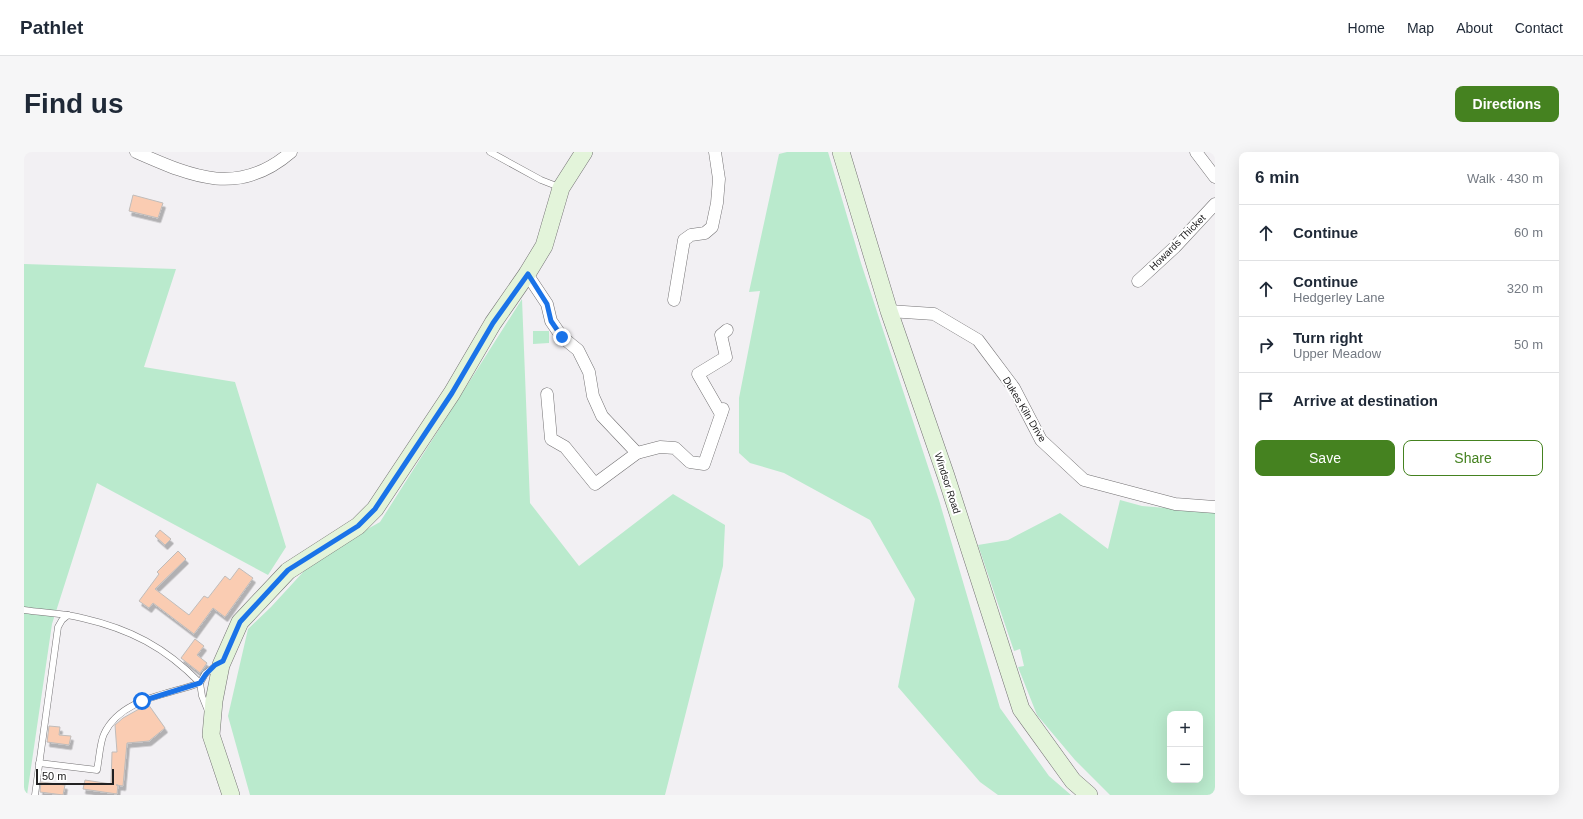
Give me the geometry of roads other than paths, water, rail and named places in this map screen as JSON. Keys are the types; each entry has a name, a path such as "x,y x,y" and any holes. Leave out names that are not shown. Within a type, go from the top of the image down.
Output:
{"street":[{"path":"136,152 199,177 217,180 236,179 266,170 291,152"},
{"path":"231,795 211,734 214,701 223,661 240,622 288,570 358,526 375,509 452,393 493,323 528,274 544,246 561,188 584,152"},
{"path":"674,300 684,240 692,234 705,233 712,227 717,203 719,179 715,152"},
{"name":"Windsor Road","path":"841,152 889,311 946,476 1021,709 1073,781 1089,795"},
{"path":"1196,152 1215,177"},
{"name":"Howards Thicket","path":"1138,281 1175,247 1215,204"},
{"path":"528,274 547,304 551,321 562,337 578,350 589,372 593,396 602,416 637,454"},
{"name":"Dukes Kiln Drive","path":"889,311 934,314 978,340 1014,388 1042,440 1084,480 1175,504 1215,507"},
{"path":"547,394 551,439 565,447 595,484 637,454 660,447 675,448 690,462 704,464 722,412 698,374 726,357 721,335 727,330"}],"lane":[{"path":"490,152 541,180 561,188"},
{"path":"24,610 82,618 138,636 171,656 200,683 202,696 212,720"},
{"path":"35,795 58,627 62,620 68,615"},
{"path":"39,763 97,770 103,734 123,711 142,701 200,683 215,665 223,661"}]}
